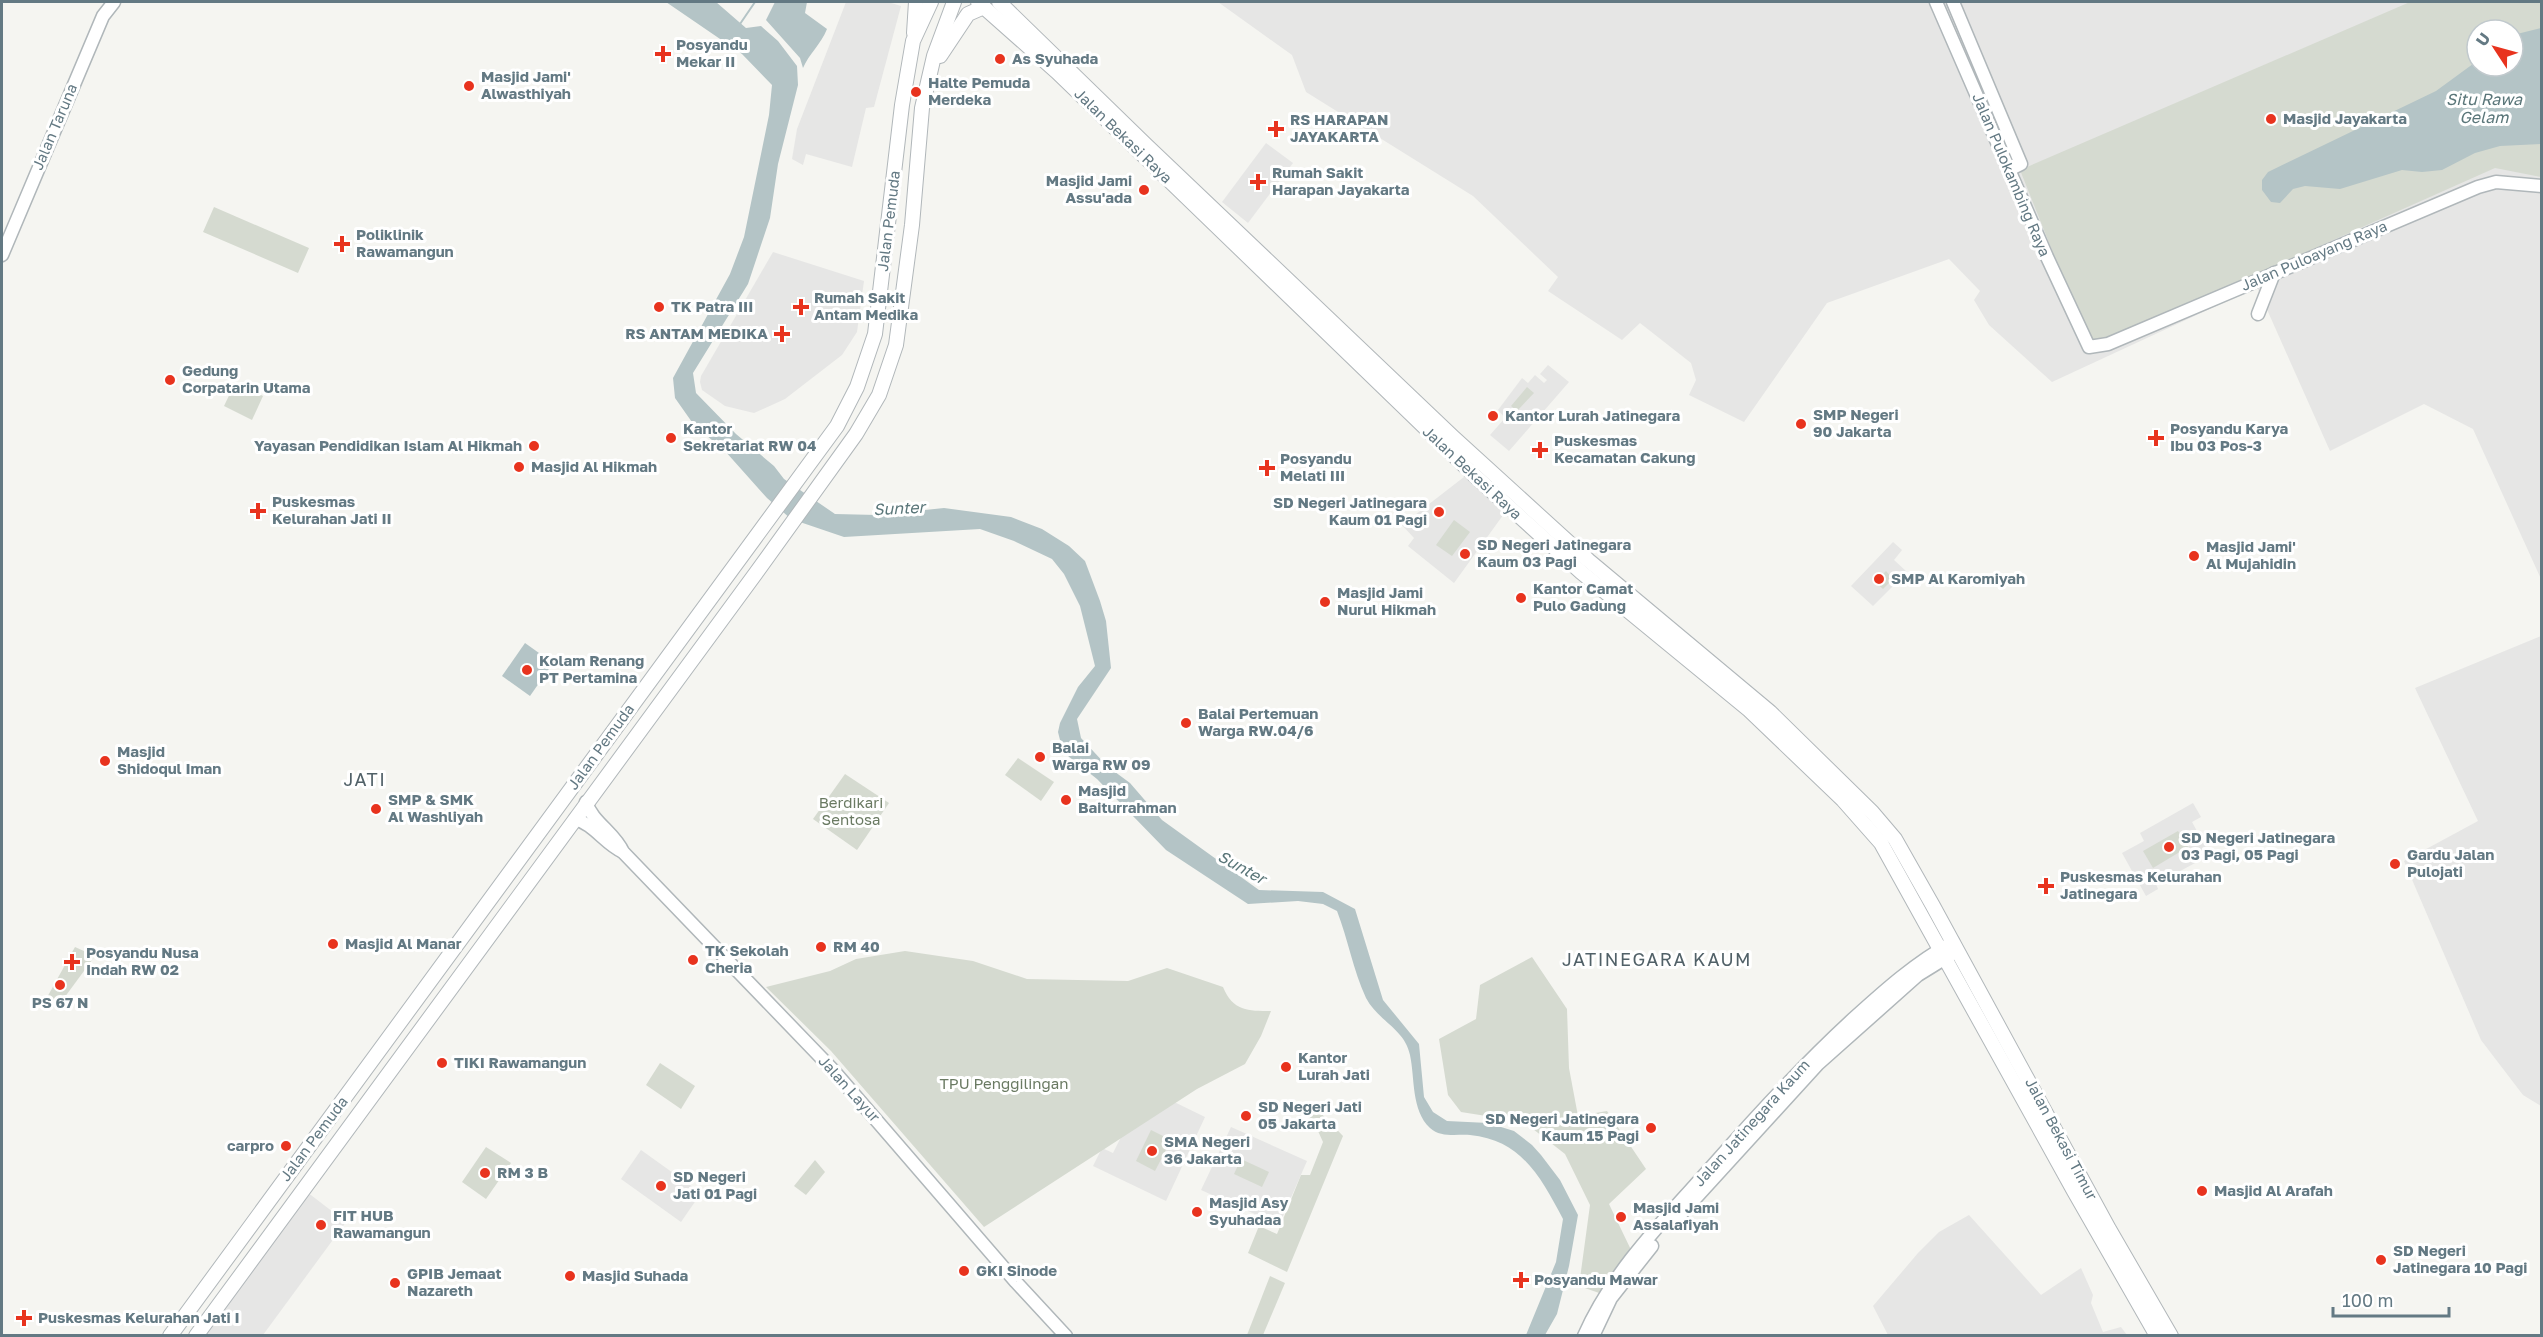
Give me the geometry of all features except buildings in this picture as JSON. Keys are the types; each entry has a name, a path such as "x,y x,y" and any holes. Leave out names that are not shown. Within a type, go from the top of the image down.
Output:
{"main road":[{"path":"913,41 916,2"},
{"name":"Jalan Pemuda","path":"170,1335 837,426 868,360 875,334 902,105 913,41 931,2"},
{"name":"Jalan Pemuda","path":"196,1335 815,492 856,434 879,395 896,345 912,225 921,119 930,73 954,2"},
{"name":"Jalan Bekasi Raya","path":"999,2 1061,69 1460,444 1588,560 1770,712 1846,784 1895,839 1949,950"},
{"path":"930,73 968,14 981,4"},
{"name":"Jalan Bekasi Raya","path":"981,4 1061,69"},
{"path":"709,601 727,613"},
{"name":"Jalan Bekasi Timur","path":"1949,950 2074,1191 2157,1335"},
{"name":"Jalan Bekasi Timur","path":"1949,950 2171,1335"}],"street":[{"name":"Jalan Taruna","path":"2,255 103,16 114,2"},
{"name":"Jalan Pulokambing Raya","path":"1936,2 2015,167"},
{"name":"Jalan Pulokambing Raya","path":"1953,2 2055,277 2089,347"},
{"name":"Jalan Puloayang Raya","path":"2089,347 2108,344 2488,184 2496,182 2541,186"},
{"path":"2258,314 2274,273"},
{"name":"Jalan Layur","path":"586,802 591,812 618,841 623,852 833,1070 1016,1282 1066,1335"},
{"name":"Jalan Layur","path":"575,819 588,825 612,847 623,852"},
{"name":"Jalan Jatinegara Kaum","path":"1584,1335 1601,1301 1632,1257 1789,1080 1949,950"},
{"name":"Jalan Jatinegara Kaum","path":"1593,1335 1611,1298 1645,1254 1830,1046"}],"shaded area":[{"path":"846,2 888,2 901,6 874,107 866,108 852,167 806,154 803,165 792,159 797,129"},
{"path":"1218,2 2541,2 2541,579 2473,429 2424,404 2330,451 2257,287 2052,382 1989,325 1974,300 1980,291 1949,259 1827,303 1744,422 1689,395 1696,380 1691,363 1640,323 1622,340 1548,291 1558,277 1473,196 1306,92 1292,55"},
{"name":"Rumah Sakit Harapan Jayakarta","path":"1266,143 1293,163 1248,223 1222,202"},
{"name":"Rumah Sakit Antam Medika","path":"773,252 864,281 857,332 842,355 785,399 754,413 725,406 702,390 700,382 701,376"},
{"path":"1548,365 1569,382 1509,451 1490,435 1505,418 1498,410 1522,378 1528,383 1535,375 1544,383 1547,380 1540,374"},
{"path":"1464,477 1506,511 1454,583 1408,546 1414,538 1402,525"},
{"name":"SMP Al Karomiyah","path":"1893,542 1902,550 1894,560 1907,572 1873,606 1851,586"},
{"path":"2541,636 2541,1106 2523,1095 2481,1040 2404,861 2478,821 2415,688"},
{"name":"SD Negeri Jatinegara 03 Pagi, 05 Pagi","path":"2193,803 2201,817 2192,822 2210,855 2156,884 2158,889 2146,896 2122,853 2144,841 2140,833"},
{"name":"SMA Negeri 36 Jakarta","path":"1166,1098 1205,1117 1166,1201 1093,1166 1102,1148 1113,1153 1127,1125"},
{"path":"1231,1127 1307,1161 1279,1225 1201,1190"},
{"name":"SD Negeri Jati 01 Pagi","path":"641,1150 701,1193 681,1222 621,1179"},
{"path":"307,1192 346,1222 263,1335 201,1336"},
{"path":"1969,1215 2041,1295 2081,1268 2093,1295 2091,1303 2103,1332 2121,1327 2127,1335 1888,1335 1873,1306 1939,1232"}],"green space":[{"path":"2410,2 2541,2 2541,177 2495,168 2091,348 2020,170"},
{"path":"214,207 309,248 298,273 203,232"},
{"path":"235,383 263,396 252,420 224,406"},
{"path":"1527,387 1534,393 1517,411 1511,406"},
{"path":"1454,520 1470,532 1452,556 1436,545"},
{"path":"1886,571 1893,579 1883,589 1875,582"},
{"path":"1018,758 1054,782 1041,801 1005,775"},
{"name":"Berdikari Sentosa","path":"845,774 889,803 857,850 813,819"},
{"path":"2178,831 2188,847 2153,868 2143,851"},
{"path":"75,947 95,956 56,1009 45,1001"},
{"name":"TPU Penggilingan","path":"905,951 973,961 1027,979 1128,981 1167,968 1223,987 1231,1001 1242,1008 1271,1011 1261,1036 1245,1064 1197,1089 984,1227 831,1051 766,987 830,971 856,959"},
{"path":"1532,957 1567,1009 1569,1068 1578,1116 1607,1111 1646,1169 1609,1204 1633,1254 1602,1294 1579,1286 1590,1205 1565,1154 1524,1122 1461,1112 1448,1095 1439,1039 1476,1019 1480,985"},
{"path":"660,1063 695,1086 681,1109 646,1085"},
{"path":"1314,1106 1343,1136 1287,1272 1248,1253 1259,1226 1277,1234 1301,1175 1310,1175 1323,1142 1318,1131 1307,1125"},
{"path":"1151,1130 1171,1140 1155,1171 1136,1161"},
{"path":"486,1147 511,1163 486,1199 462,1182"},
{"path":"1241,1159 1269,1172 1262,1187 1234,1174"},
{"path":"815,1160 825,1172 806,1195 794,1186"},
{"path":"1270,1276 1285,1283 1263,1335 1247,1335"}],"water":[{"path":"666,2 716,2 746,28 761,26 778,41 797,66 798,85 778,164 770,218 748,284 693,373 696,393 736,434 774,466 784,479 835,514 877,515 944,508 1011,517 1042,529 1069,546 1085,561 1106,621 1111,668 1077,719 1081,738 1107,766 1130,783 1162,820 1259,890 1323,892 1355,909 1383,1000 1419,1044 1424,1097 1433,1112 1447,1121 1488,1123 1514,1131 1541,1155 1560,1180 1578,1215 1557,1314 1545,1335 1526,1335 1556,1262 1563,1219 1538,1176 1516,1153 1488,1138 1439,1133 1424,1121 1417,1103 1412,1064 1407,1046 1403,1038 1377,1013 1366,998 1337,911 1323,904 1298,901 1248,904 1166,850 1097,779 1063,752 1058,732 1060,723 1078,687 1095,666 1080,606 1064,574 1052,559 1014,541 980,529 844,537 791,519 767,498 725,451 694,425 675,398 673,378 730,274 744,237 769,115 772,85 742,54"},
{"path":"775,2 807,2 805,13 827,29 803,68 800,58 766,20"},
{"name":"Situ Rawa Gelam","path":"2541,28 2541,144 2500,146 2475,153 2442,170 2422,172 2402,170 2340,189 2305,186 2293,189 2280,203 2271,202 2262,190 2262,180 2268,172 2436,91 2465,70 2465,78 2525,78 2525,32"},
{"name":"Kolam Renang PT Pertamina","path":"525,643 553,663 530,696 502,676"}],"waterway":[{"path":"740,24 755,2"}],"place":[{"name":"Posyandu Mekar II","path":"663,54"},
{"name":"As Syuhada","path":"1000,59"},
{"name":"Masjid Jami' Alwasthiyah","path":"469,86"},
{"name":"Halte Pemuda Merdeka","path":"916,92"},
{"name":"Masjid Jayakarta","path":"2271,119"},
{"name":"RS HARAPAN JAYAKARTA","path":"1276,129"},
{"name":"Rumah Sakit Harapan Jayakarta","path":"1258,182"},
{"name":"Masjid Jami Assu'ada","path":"1144,190"},
{"name":"Poliklinik Rawamangun","path":"342,244"},
{"name":"TK Patra III","path":"659,307"},
{"name":"Rumah Sakit Antam Medika","path":"801,307"},
{"name":"RS ANTAM MEDIKA","path":"782,334"},
{"name":"Gedung Corpatarin Utama","path":"170,380"},
{"name":"Kantor Lurah Jatinegara","path":"1493,416"},
{"name":"SMP Negeri 90 Jakarta","path":"1801,424"},
{"name":"Kantor Sekretariat RW 04","path":"671,438"},
{"name":"Posyandu Karya Ibu 03 Pos-3","path":"2156,438"},
{"name":"Yayasan Pendidikan Islam Al Hikmah","path":"534,446"},
{"name":"Puskesmas Kecamatan Cakung","path":"1540,450"},
{"name":"Masjid Al Hikmah","path":"519,467"},
{"name":"Posyandu Melati III","path":"1267,468"},
{"name":"Puskesmas Kelurahan Jati II","path":"258,511"},
{"name":"SD Negeri Jatinegara Kaum 01 Pagi","path":"1439,512"},
{"name":"SD Negeri Jatinegara Kaum 03 Pagi","path":"1465,554"},
{"name":"Masjid Jami' Al Mujahidin","path":"2194,556"},
{"name":"SMP Al Karomiyah","path":"1879,579"},
{"name":"Kantor Camat Pulo Gadung","path":"1521,598"},
{"name":"Masjid Jami Nurul Hikmah","path":"1325,602"},
{"name":"Kolam Renang PT Pertamina","path":"527,670"},
{"name":"Balai Pertemuan Warga RW.04/6","path":"1186,723"},
{"name":"Balai Warga RW 09","path":"1040,757"},
{"name":"Masjid Shidoqul Iman","path":"105,761"},
{"name":"Masjid Baiturrahman","path":"1066,800"},
{"name":"SMP & SMK Al Washliyah","path":"376,809"},
{"name":"SD Negeri Jatinegara 03 Pagi, 05 Pagi","path":"2169,847"},
{"name":"Gardu Jalan Pulojati","path":"2395,864"},
{"name":"Puskesmas Kelurahan Jatinegara","path":"2046,886"},
{"name":"Masjid Al Manar","path":"333,944"},
{"name":"RM 40","path":"821,947"},
{"name":"TK Sekolah Cheria","path":"693,960"},
{"name":"Posyandu Nusa Indah RW 02","path":"72,962"},
{"name":"PS 67 N","path":"60,985"},
{"name":"TIKI Rawamangun","path":"442,1063"},
{"name":"Kantor Lurah Jati","path":"1286,1067"},
{"name":"SD Negeri Jati 05 Jakarta","path":"1246,1116"},
{"name":"SD Negeri Jatinegara Kaum 15 Pagi","path":"1651,1128"},
{"name":"carpro","path":"286,1146"},
{"name":"SMA Negeri 36 Jakarta","path":"1152,1151"},
{"name":"RM 3 B","path":"485,1173"},
{"name":"SD Negeri Jati 01 Pagi","path":"661,1186"},
{"name":"Masjid Al Arafah","path":"2202,1191"},
{"name":"Masjid Asy Syuhadaa","path":"1197,1212"},
{"name":"Masjid Jami Assalafiyah","path":"1621,1217"},
{"name":"FIT HUB Rawamangun","path":"321,1225"},
{"name":"SD Negeri Jatinegara 10 Pagi","path":"2381,1260"},
{"name":"GKI Sinode","path":"964,1271"},
{"name":"Masjid Suhada","path":"570,1276"},
{"name":"Posyandu Mawar","path":"1521,1280"},
{"name":"GPIB Jemaat Nazareth","path":"395,1283"},
{"name":"Puskesmas Kelurahan Jati I","path":"24,1318"}],"district":[{"name":"JATI","path":"365,780"},
{"name":"JATINEGARA KAUM","path":"1657,960"}],"water label":[{"name":"Sunter","path":"899,508"},
{"name":"Sunter","path":"1242,867"}]}
